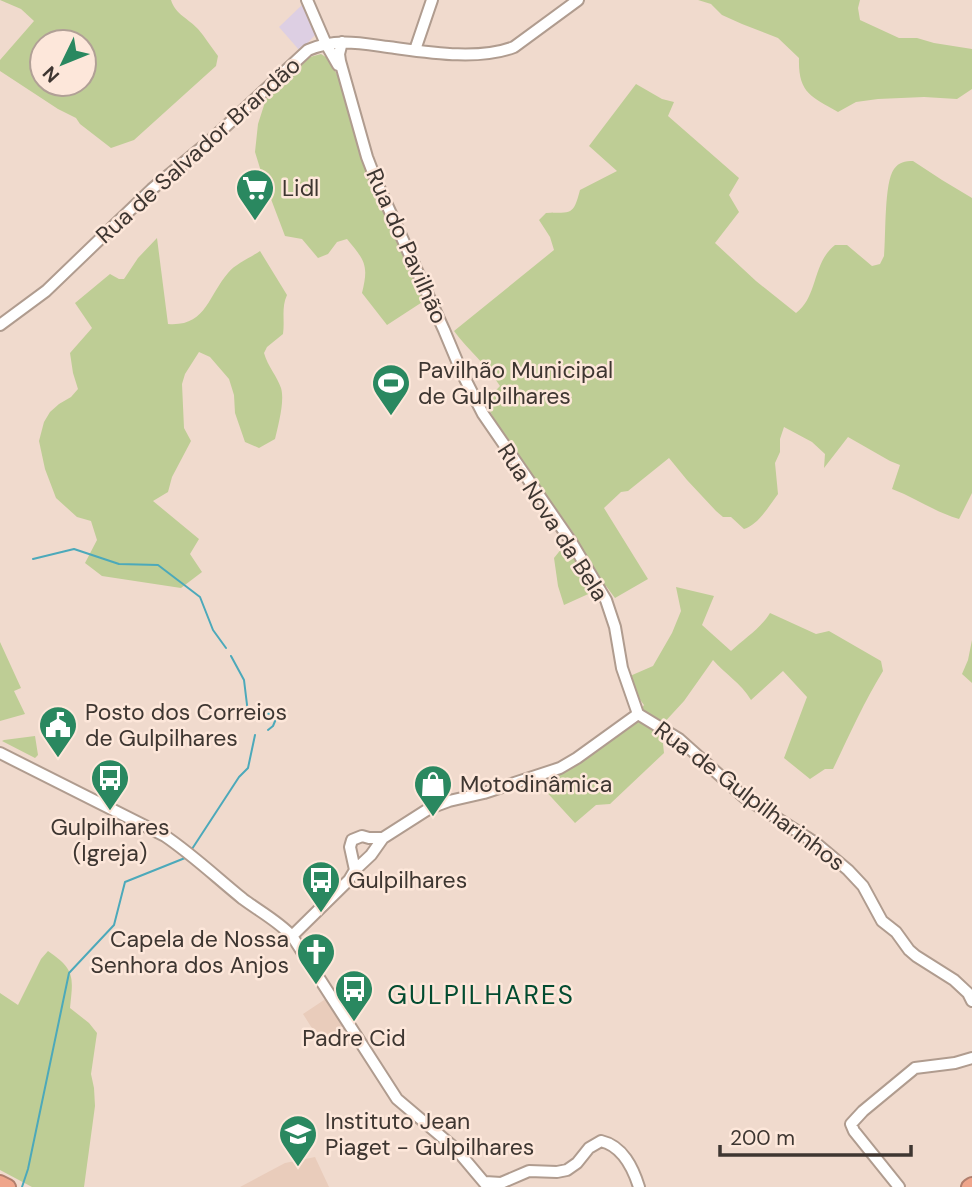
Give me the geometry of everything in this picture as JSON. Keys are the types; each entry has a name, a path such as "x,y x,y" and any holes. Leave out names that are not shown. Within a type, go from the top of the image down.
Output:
{"highway":[{"path":"0,1183 8,1187"}],"street":[{"name":"Rua do Pavilhão","path":"307,0 326,44 343,74"},
{"path":"415,50 432,0"},
{"name":"Rua de Salvador Brandão","path":"0,325 46,291 152,188 211,140 310,49 346,41 463,54 502,52 514,47 578,0"},
{"name":"Rua do Pavilhão","path":"342,42 339,54 343,74 376,183 483,414"},
{"name":"Rua Nova da Bela","path":"483,414 572,542 606,600 615,627 622,668 638,714"},
{"path":"292,936 349,880 383,838 442,803 484,793 560,768 638,714"},
{"name":"Rua de Gulpilharinhos","path":"638,714 679,738 744,797 817,844 848,870 863,886 882,921 896,932 909,950 954,979 972,1001"},
{"path":"0,753 165,836 246,901 286,929 397,1099 445,1139 487,1184 500,1185 529,1171 567,1170 577,1163 589,1148 601,1141 611,1143 623,1155 633,1169 639,1187"},
{"path":"355,870 350,844 355,838 362,835 383,838"},
{"path":"369,838 373,844 369,855"},
{"path":"352,855 358,859 369,855"},
{"path":"899,1187 851,1124 915,1068 956,1063 972,1056"}],"shaded area":[{"path":"302,5 317,33 300,51 279,27"},
{"path":"327,998 346,1028 322,1044 303,1014"},
{"name":"Instituto Jean Piaget - Gulpilhares","path":"315,1157 329,1187 240,1187 285,1163"}],"green space":[{"path":"0,0 171,0 218,56 216,66 134,140 111,148 76,118 41,98 98,98 98,28 28,28 28,89 0,71 0,60 34,21 21,9"},
{"path":"698,0 860,0 860,20 899,38 917,38 972,49 972,89 957,99 878,99 856,102 838,112 808,92 801,79 799,58 778,38 722,15 711,4"},
{"path":"321,54 329,59 353,106 363,141 430,297 387,325 362,293 364,264 347,239 337,242 328,254 318,258 302,239 285,236 255,152 258,124 266,99 310,57"},
{"path":"636,84 662,99 674,102 668,116 739,178 729,195 739,212 715,243 796,313 808,298 822,261 835,245 847,245 872,266 880,264 884,256 888,185 894,169 900,163 913,161 972,198 972,493 959,519 892,489 900,465 848,437 824,468 825,454 812,442 784,427 780,452 775,463 778,494 754,523 744,529 731,517 723,517 669,458 628,491 621,492 604,508 648,579 615,598 606,586 564,605 554,558 562,548 577,538 503,435 485,402 500,386 454,331 554,250 550,237 539,220 546,213 570,211 580,190 617,171 589,146"},
{"path":"157,238 168,324 191,321 205,308 231,270 260,251 287,295 283,334 267,347 264,353 282,393 281,414 275,439 259,448 245,442 235,413 234,395 229,379 210,357 199,352 185,374 182,384 184,428 191,441 172,477 168,492 153,501 199,539 190,554 202,572 181,588 102,576 85,563 97,540 91,521 77,517 56,498 45,469 39,441 50,412 78,389 70,353 92,328 75,303 110,274 124,279 138,258"},
{"path":"676,587 714,596 702,625 731,651 770,613 816,634 829,631 881,661 883,671 833,769 825,769 810,779 784,758 807,697 783,671 751,700 713,660 684,701 661,726 664,753 610,804 596,805 575,823 542,787 627,729 644,705 630,676 653,666 672,633 681,611"},
{"path":"972,640 972,683 962,674"},
{"path":"0,642 21,688 14,691 25,714 0,721"},
{"path":"35,736 38,755 35,758 2,741 4,740"},
{"path":"48,951 64,964 71,975 70,1008 97,1033 91,1074 95,1106 84,1187 32,1187 0,1170 0,993 18,1005 41,959"}],"waterway":[{"path":"33,559 74,549 119,564 158,565 200,597 213,630 226,648"},
{"path":"231,656 244,680 248,713 278,714 273,726 268,730"},
{"path":"192,849 239,777 248,768 255,735"},
{"path":"22,1187 69,973 114,925 125,882 185,858"}],"place":[{"name":"Lidl","path":"255,222"},
{"name":"Pavilhão Municipal de Gulpilhares","path":"391,417"},
{"name":"Posto dos Correios de Gulpilhares","path":"58,759"},
{"name":"Gulpilhares (Igreja)","path":"110,812"},
{"name":"Motodinâmica","path":"433,818"},
{"name":"Gulpilhares","path":"321,914"},
{"name":"Capela de Nossa Senhora dos Anjos","path":"316,986"},
{"name":"Padre Cid","path":"354,1023"},
{"name":"Instituto Jean Piaget - Gulpilhares","path":"298,1168"}],"district":[{"name":"GULPILHARES","path":"481,995"}]}
